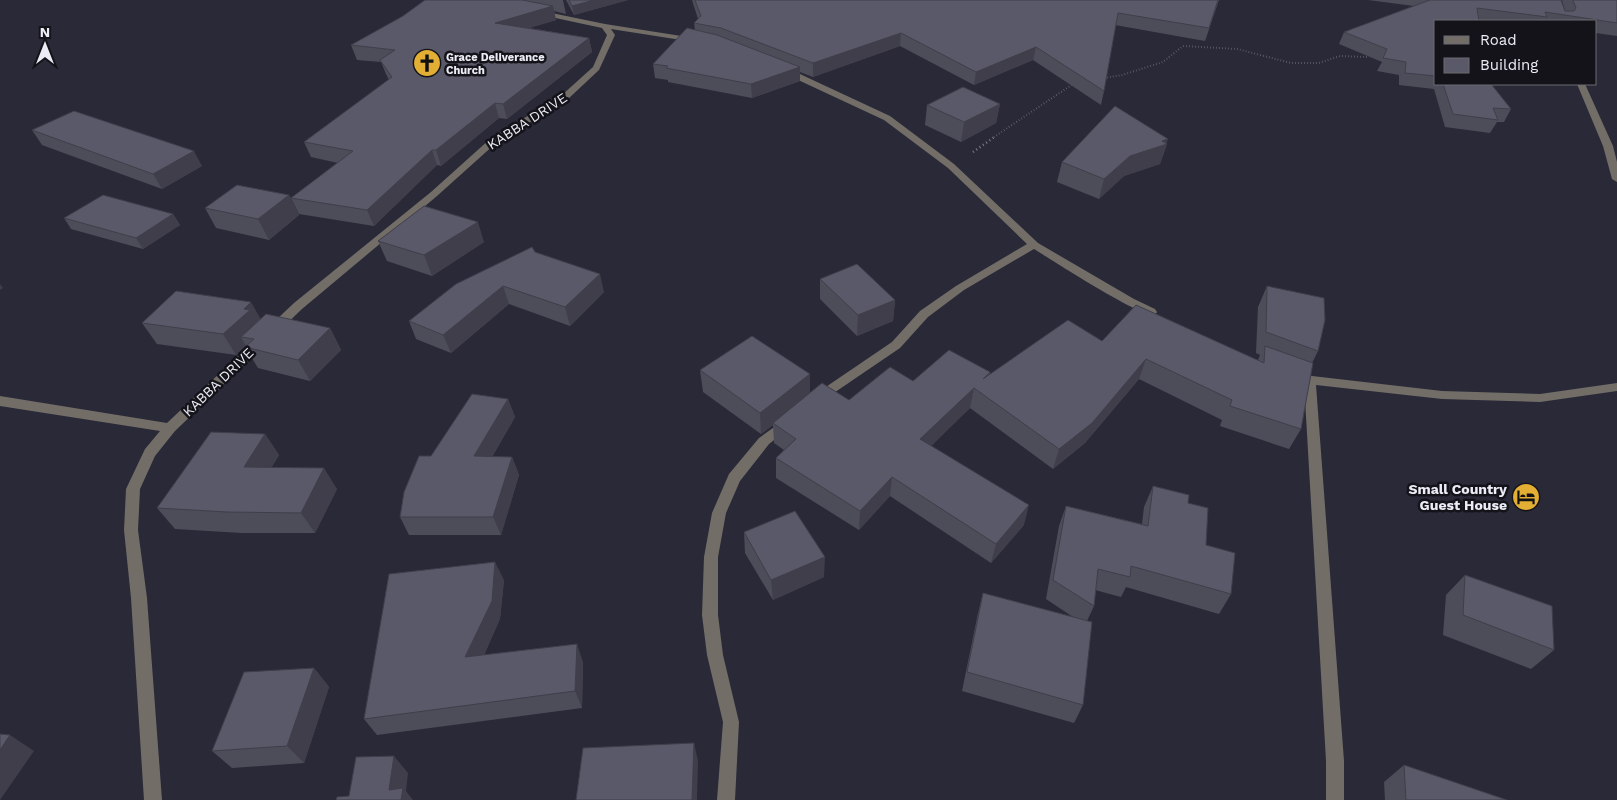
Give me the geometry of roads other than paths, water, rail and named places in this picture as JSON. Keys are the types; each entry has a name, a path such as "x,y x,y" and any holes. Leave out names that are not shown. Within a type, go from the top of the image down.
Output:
{"street":[{"path":"527,9 604,26 703,42"},
{"name":"KABBA DRIVE","path":"153,800 131,530 133,489 150,453 170,428 298,306 434,194 493,141 565,97 596,68 608,48 611,35 604,26"},
{"path":"772,65 798,75 887,118 951,166 1034,245 1130,302 1156,315"},
{"path":"1581,85 1608,146 1617,179"},
{"path":"726,800 731,722 715,656 710,615 711,557 719,513 734,478 764,441 805,408 896,345 924,314 945,298 1034,245"},
{"path":"1283,370 1310,380 1442,395 1540,398 1617,387"},
{"path":"1310,380 1335,761 1335,800"},
{"path":"0,401 170,428"}],"place":[{"name":"Grace Deliverance Church","path":"427,63"},
{"name":"Small Country Guest House","path":"1526,497"}]}
